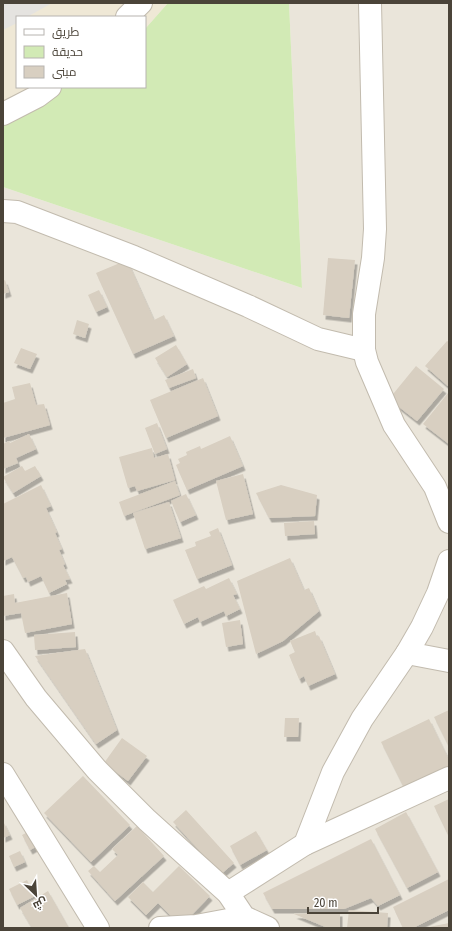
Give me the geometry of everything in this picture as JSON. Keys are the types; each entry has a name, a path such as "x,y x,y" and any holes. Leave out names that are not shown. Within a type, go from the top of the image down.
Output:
{"street":[{"path":"128,16 141,3"},
{"path":"370,3 375,229 373,258 364,314 364,350 367,362 394,424 435,487 449,522"},
{"path":"3,114 38,96 49,88"},
{"path":"3,211 17,212 134,257 248,306 318,339 364,350"},
{"path":"305,844 333,772 362,719 407,654 422,627 438,593 449,561"},
{"path":"3,651 36,698 97,770 147,820 228,892 244,918"},
{"path":"407,654 449,661"},
{"path":"3,774 98,928"},
{"path":"228,892 305,844 449,778"},
{"path":"160,928 196,926 244,918 268,928"}],"shaded area":[{"path":"3,3 168,3 146,28 146,16 16,16 16,88 54,88 3,114"},
{"path":"3,3 52,3 29,16 16,16 16,24 3,30"},
{"path":"289,3 449,3 449,928 3,928 3,187 302,288"}],"green space":[{"path":"168,3 289,3 302,288 3,187 3,114 54,88 146,88 146,28"}],"building":[{"path":"328,258 355,260 349,318 323,315"},
{"path":"127,260 154,320 164,315 174,336 133,354 96,273"},
{"path":"5,280 9,292 3,294 3,281"},
{"path":"99,290 107,307 96,312 88,295"},
{"path":"77,320 89,324 85,338 73,334"},
{"path":"447,341 449,342 449,387 425,366"},
{"path":"176,345 187,364 167,377 155,358"},
{"path":"21,348 37,354 30,369 14,363"},
{"path":"416,366 444,389 417,421 389,399"},
{"path":"193,369 196,378 169,388 165,380"},
{"path":"203,378 218,416 166,438 150,400"},
{"path":"30,383 36,405 44,404 50,425 3,438 3,403 15,399 12,387"},
{"path":"448,393 449,394 449,444 423,424"},
{"path":"157,423 167,449 155,454 145,428"},
{"path":"29,434 36,449 16,458 18,463 3,469 3,444 9,441 10,443"},
{"path":"230,436 243,466 187,490 176,465 180,463 178,459 187,455 186,452 200,446 201,449"},
{"path":"152,448 154,458 168,454 175,480 137,491 135,486 128,488 119,457"},
{"path":"22,466 25,471 35,466 41,476 13,493 3,477"},
{"path":"243,474 253,514 226,520 216,481"},
{"path":"175,481 180,495 124,516 119,502"},
{"path":"41,485 51,506 46,508 57,532 55,533 62,549 59,550 65,564 63,565 70,579 65,580 67,584 49,593 41,576 28,582 26,577 23,578 12,557 3,561 3,504"},
{"path":"281,485 317,495 315,516 269,518 256,493"},
{"path":"186,494 196,515 180,522 171,501"},
{"path":"169,502 181,538 145,549 133,513"},
{"path":"314,521 315,534 285,536 284,523"},
{"path":"218,528 232,565 197,579 185,550 196,546 195,542 211,536 209,532"},
{"path":"290,558 304,590 309,588 319,611 283,641 256,654 237,581"},
{"path":"229,578 237,594 233,595 240,609 226,616 224,611 200,622 198,617 184,624 173,600 204,586 206,589"},
{"path":"67,593 72,624 25,633 21,613 3,616 3,596 14,594 15,603"},
{"path":"240,620 243,644 226,647 222,623"},
{"path":"315,631 317,637 319,636 335,674 308,686 304,676 299,679 289,655 295,652 290,641"},
{"path":"75,632 76,647 35,650 34,635"},
{"path":"85,649 117,730 96,744 35,656"},
{"path":"449,710 449,747 434,717"},
{"path":"285,718 299,718 298,737 284,737"},
{"path":"429,719 449,760 449,774 407,794 381,742"},
{"path":"122,738 147,756 128,781 104,763"},
{"path":"83,776 130,825 91,862 44,813"},
{"path":"449,799 449,837 434,806"},
{"path":"186,810 234,863 221,874 173,822"},
{"path":"406,812 438,872 407,888 375,829"},
{"path":"3,821 10,835 3,838"},
{"path":"137,826 164,856 115,901 88,871 94,866 100,872 118,855 112,849"},
{"path":"30,831 37,846 30,850 22,835"},
{"path":"256,831 267,850 240,865 230,846"},
{"path":"371,839 400,895 378,906 371,898 344,909 272,909 263,893"},
{"path":"20,851 25,862 14,867 9,856"},
{"path":"179,866 210,896 181,926 158,903 146,915 128,897 143,882 153,892"},
{"path":"449,879 449,910 413,928 403,928 393,907"},
{"path":"27,880 35,896 17,905 9,889"},
{"path":"48,891 69,928 32,928 20,908"},
{"path":"349,910 388,913 387,928 347,928"},
{"path":"340,912 340,928 328,928 294,914"},
{"path":"449,923 449,928 429,928 429,927"}]}
